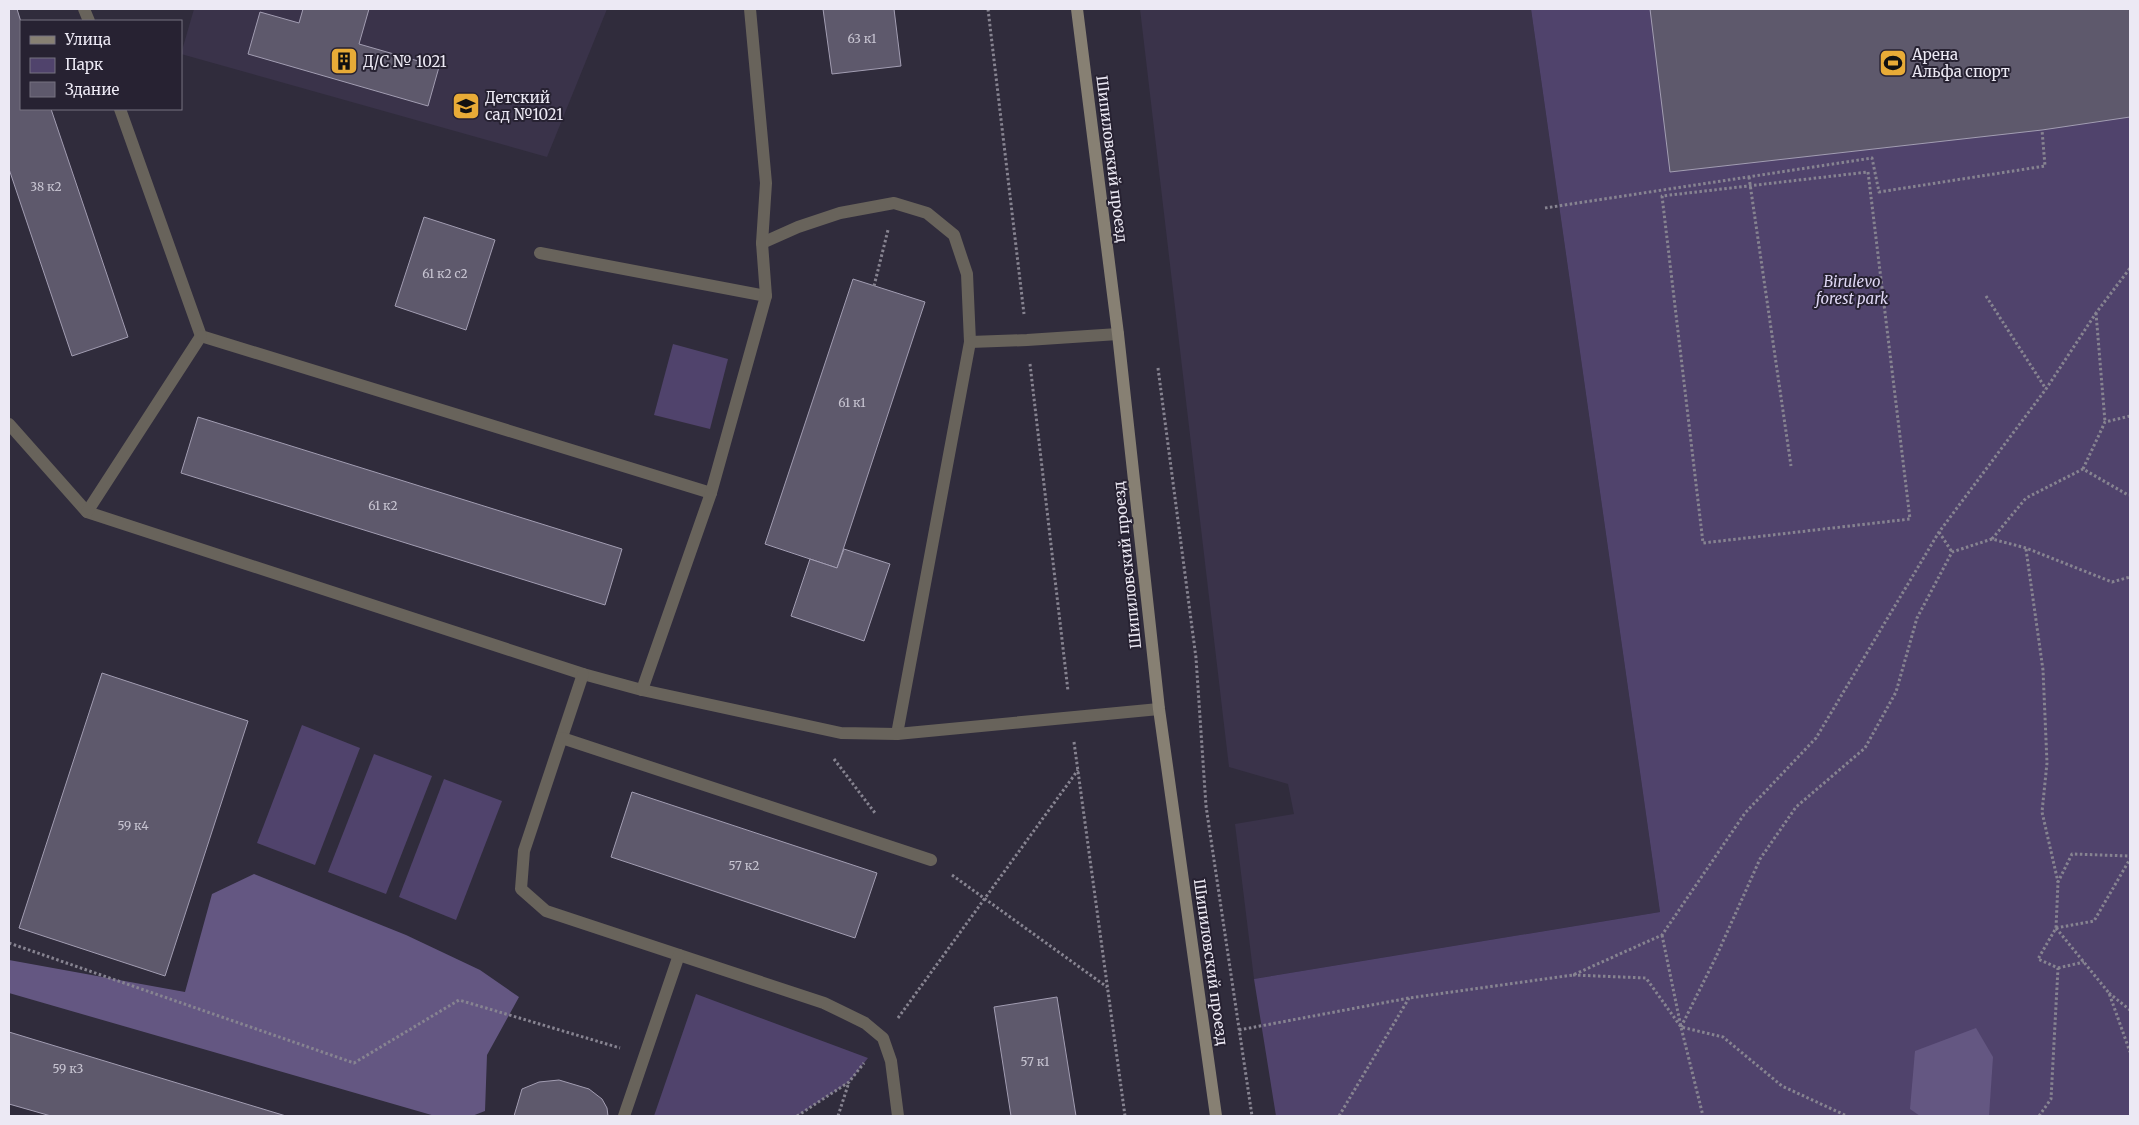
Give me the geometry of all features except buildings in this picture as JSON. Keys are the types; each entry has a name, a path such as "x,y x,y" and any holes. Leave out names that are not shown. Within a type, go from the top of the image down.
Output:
{"main road":[{"name":"Шипиловский проезд","path":"1077,9 1118,334 1159,709 1216,1116"}],"lane":[{"path":"642,690 711,493 766,296 762,243 766,183 750,9"},
{"path":"120,110 201,336"},
{"path":"762,243 798,227 840,213 894,203 927,213 954,236 967,274 970,342 897,734"},
{"path":"540,253 766,296"},
{"path":"970,342 1118,334"},
{"path":"201,336 711,493"},
{"path":"88,512 201,336"},
{"path":"9,424 88,512 583,674 642,690 841,733 897,734 1159,709"},
{"path":"583,674 524,850 521,889 546,911 824,1003 865,1022 883,1038 890,1060 898,1116"},
{"path":"562,738 931,860"},
{"path":"624,1116 679,955"}],"path":[{"path":"988,9 1071,718 1125,1116"},
{"path":"1546,208 1872,158 1879,192 2003,173 2045,166 2042,130"},
{"path":"1868,172 1910,519 1703,543 1662,196 1750,186 1868,172"},
{"path":"1749,176 1791,466"},
{"path":"874,286 894,203"},
{"path":"1573,975 1662,935 1745,813 1816,738 1939,532 2046,389 2096,313 2130,268"},
{"path":"1986,296 2046,389"},
{"path":"1681,1028 1760,860 1796,807 1865,748 1896,692 1917,618 1952,552 1992,538 2026,498 2083,469 2104,422 2096,313"},
{"path":"1158,368 1196,658 1206,806 1252,1116"},
{"path":"2104,422 2130,416"},
{"path":"2083,469 2129,496"},
{"path":"1939,532 1952,552"},
{"path":"1992,538 2026,548 2112,582 2130,577"},
{"path":"2026,548 2043,670 2047,763 2042,812 2058,882 2056,928 2038,959 2058,968 2084,962"},
{"path":"809,726 904,852"},
{"path":"986,898 1078,770"},
{"path":"2056,928 2094,921 2130,858 2072,854 2058,882"},
{"path":"931,860 1107,987"},
{"path":"2056,928 2109,993 2130,1010"},
{"path":"1662,935 1681,1028 1703,1116"},
{"path":"9,943 354,1063 460,1000 644,1055"},
{"path":"2039,1116 2051,1099 2058,968"},
{"path":"1239,1030 1409,998 1573,975 1646,978 1681,1028 1723,1037 1782,1086 1847,1116"},
{"path":"2109,993 2130,1052"},
{"path":"1339,1116 1409,998"},
{"path":"838,1116 849,1082"}],"shaded area":[{"name":"Детский сад №1021","path":"194,9 607,9 547,157 182,54"},
{"path":"1140,9 1531,9 1660,912 1254,979 1235,824 1294,814 1288,784 1229,767"},
{"path":"254,874 406,935 480,970 519,997 487,1055 485,1111 472,1116 435,1116 9,993 9,960 185,992 212,894"},
{"path":"1976,1028 1993,1057 1989,1116 1920,1116 1910,1109 1915,1051"}],"green space":[{"name":"Birulevo forest park","path":"1531,9 2130,9 2130,1116 1276,1116 1254,979 1660,912"},
{"path":"673,344 728,359 710,429 654,415"},
{"path":"302,725 360,748 315,865 257,843"},
{"path":"374,754 432,776 386,894 328,872"},
{"path":"444,779 502,801 456,920 399,897"},
{"path":"696,994 868,1058 849,1082 797,1116 654,1116"}],"place":[{"name":"Д/C № 1021","path":"344,61"},
{"name":"Арена Альфа спорт","path":"1893,63"},
{"name":"Детский сад №1021","path":"466,106"}]}
